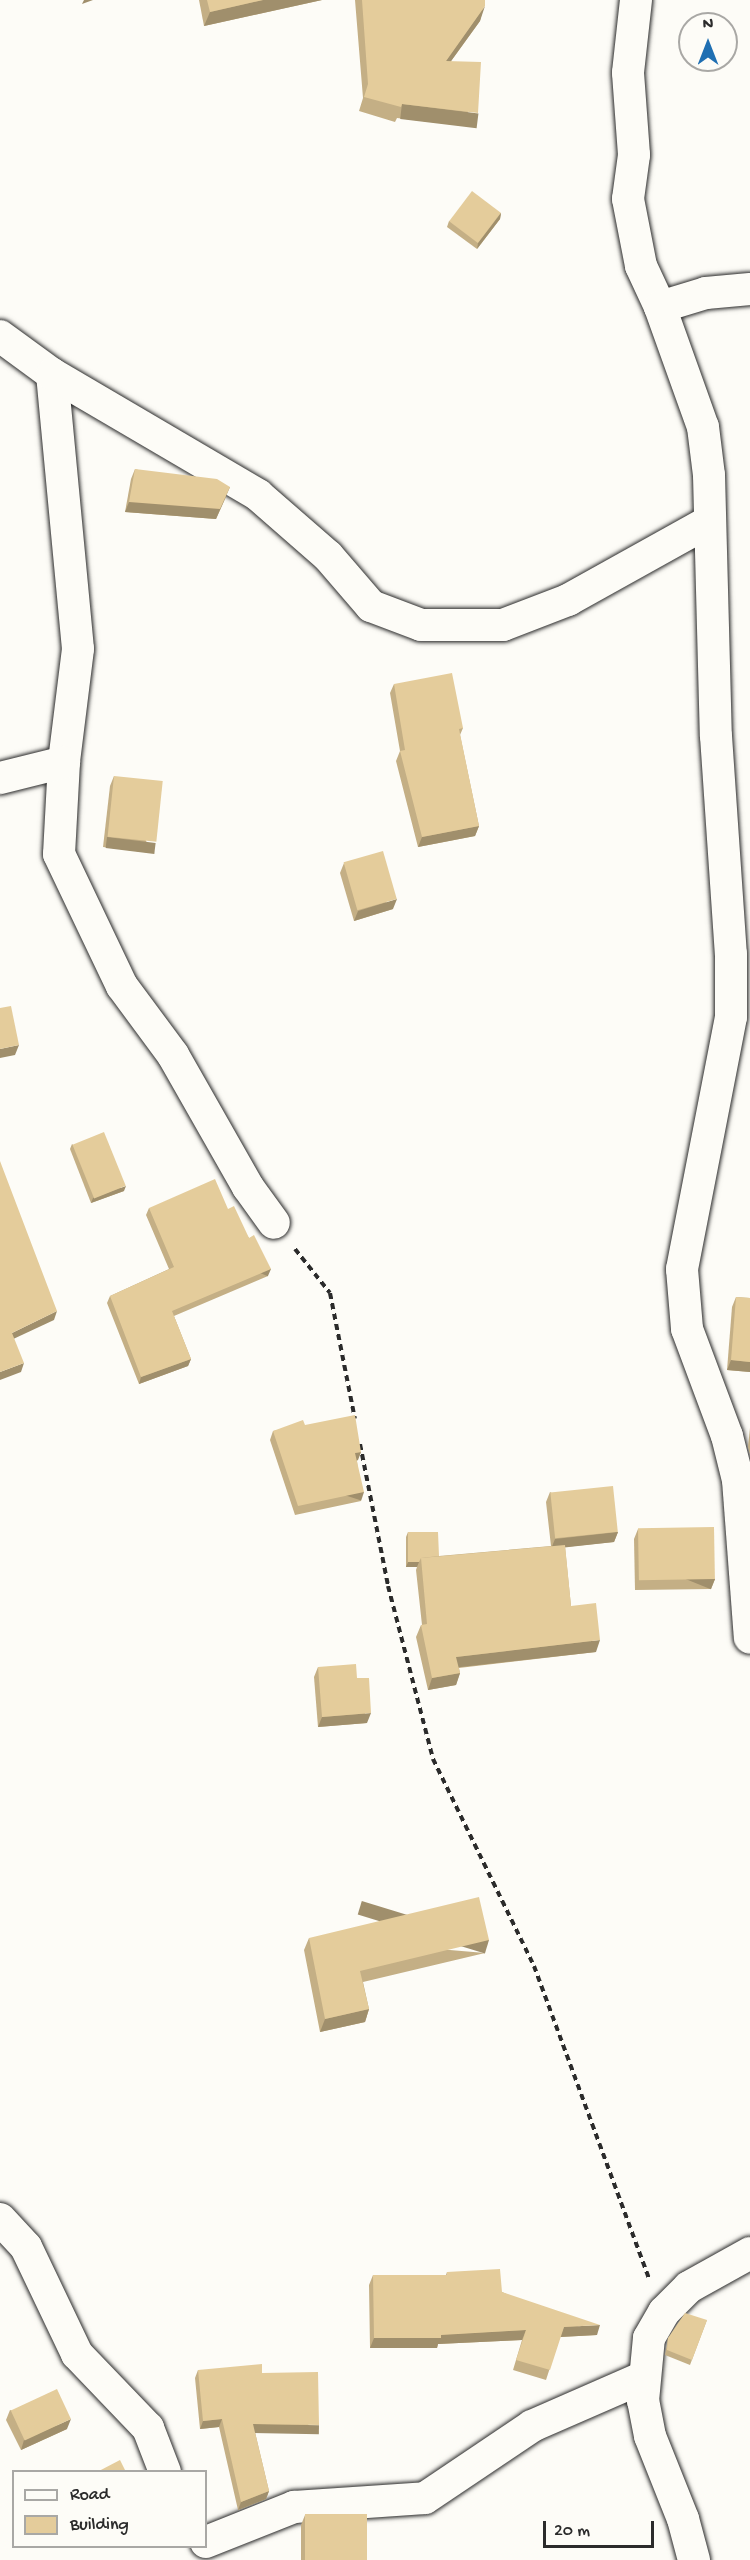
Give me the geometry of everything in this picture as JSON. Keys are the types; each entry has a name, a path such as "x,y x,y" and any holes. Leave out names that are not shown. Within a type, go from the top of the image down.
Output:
{"street":[{"path":"636,0 628,72 634,155 628,200 640,266 660,307 703,427 710,521 716,736 731,943 730,1017 682,1269 687,1329 727,1436 738,1480 750,1638"},
{"path":"660,307 706,293 750,289"},
{"path":"0,336 52,374 258,495 328,556 371,606 421,625 503,625 568,600 710,521"},
{"path":"52,374 78,649 64,762 58,854 122,986 173,1055 248,1187 274,1223"},
{"path":"0,778 64,762"},
{"path":"0,2219 26,2247 77,2354 148,2428 164,2470"},
{"path":"694,2560 683,2520 650,2436 644,2377 649,2338 664,2312 689,2287 750,2253"},
{"path":"207,2542 294,2506 425,2498 532,2426 644,2377"}],"path":[{"path":"274,1223 330,1293 355,1422"},
{"path":"358,1434 388,1586 433,1759 534,1966 633,2239 664,2312"}],"building":[{"path":"207,0 263,0 210,12"},
{"path":"362,0 485,0 485,6 446,61 481,62 478,113 402,104 401,107 364,97 368,84"},
{"path":"472,191 501,213 478,243 449,221"},
{"path":"135,469 217,479 230,487 220,509 129,502"},
{"path":"452,673 463,728 459,729 479,826 422,837 400,751 405,750 394,684"},
{"path":"114,776 163,781 156,842 108,837"},
{"path":"383,851 397,899 357,910 344,862"},
{"path":"11,1006 19,1045 0,1049 0,1008"},
{"path":"104,1132 126,1186 94,1199 72,1145"},
{"path":"0,1161 57,1311 12,1333 24,1363 0,1372"},
{"path":"215,1179 228,1209 234,1206 249,1238 254,1235 271,1269 172,1311 191,1359 141,1377 110,1296 174,1267 149,1208"},
{"path":"736,1297 750,1298 750,1362 731,1360"},
{"path":"355,1415 361,1452 355,1453 364,1492 298,1506 273,1431 303,1420 305,1425"},
{"path":"613,1486 618,1532 555,1538 550,1493"},
{"path":"714,1527 715,1579 639,1580 638,1528"},
{"path":"408,1532 438,1532 439,1556 421,1558 419,1562 408,1562"},
{"path":"565,1545 571,1606 596,1603 600,1640 456,1657 460,1673 432,1678 421,1625 427,1624 421,1558"},
{"path":"356,1664 357,1678 369,1678 371,1713 322,1717 318,1667"},
{"path":"479,1897 489,1940 360,1971 369,2009 325,2019 309,1938"},
{"path":"500,2269 502,2292 600,2325 564,2327 550,2370 516,2360 526,2330 441,2335 441,2338 374,2338 373,2275 447,2275 447,2272"},
{"path":"685,2313 707,2320 692,2360 667,2350 668,2338"},
{"path":"262,2364 262,2373 318,2372 319,2425 253,2424 269,2491 241,2502 222,2419 203,2421 198,2370"},
{"path":"57,2389 71,2419 25,2440 11,2411"},
{"path":"120,2460 125,2470 101,2470"},
{"path":"305,2514 367,2514 367,2560 305,2560"}]}
